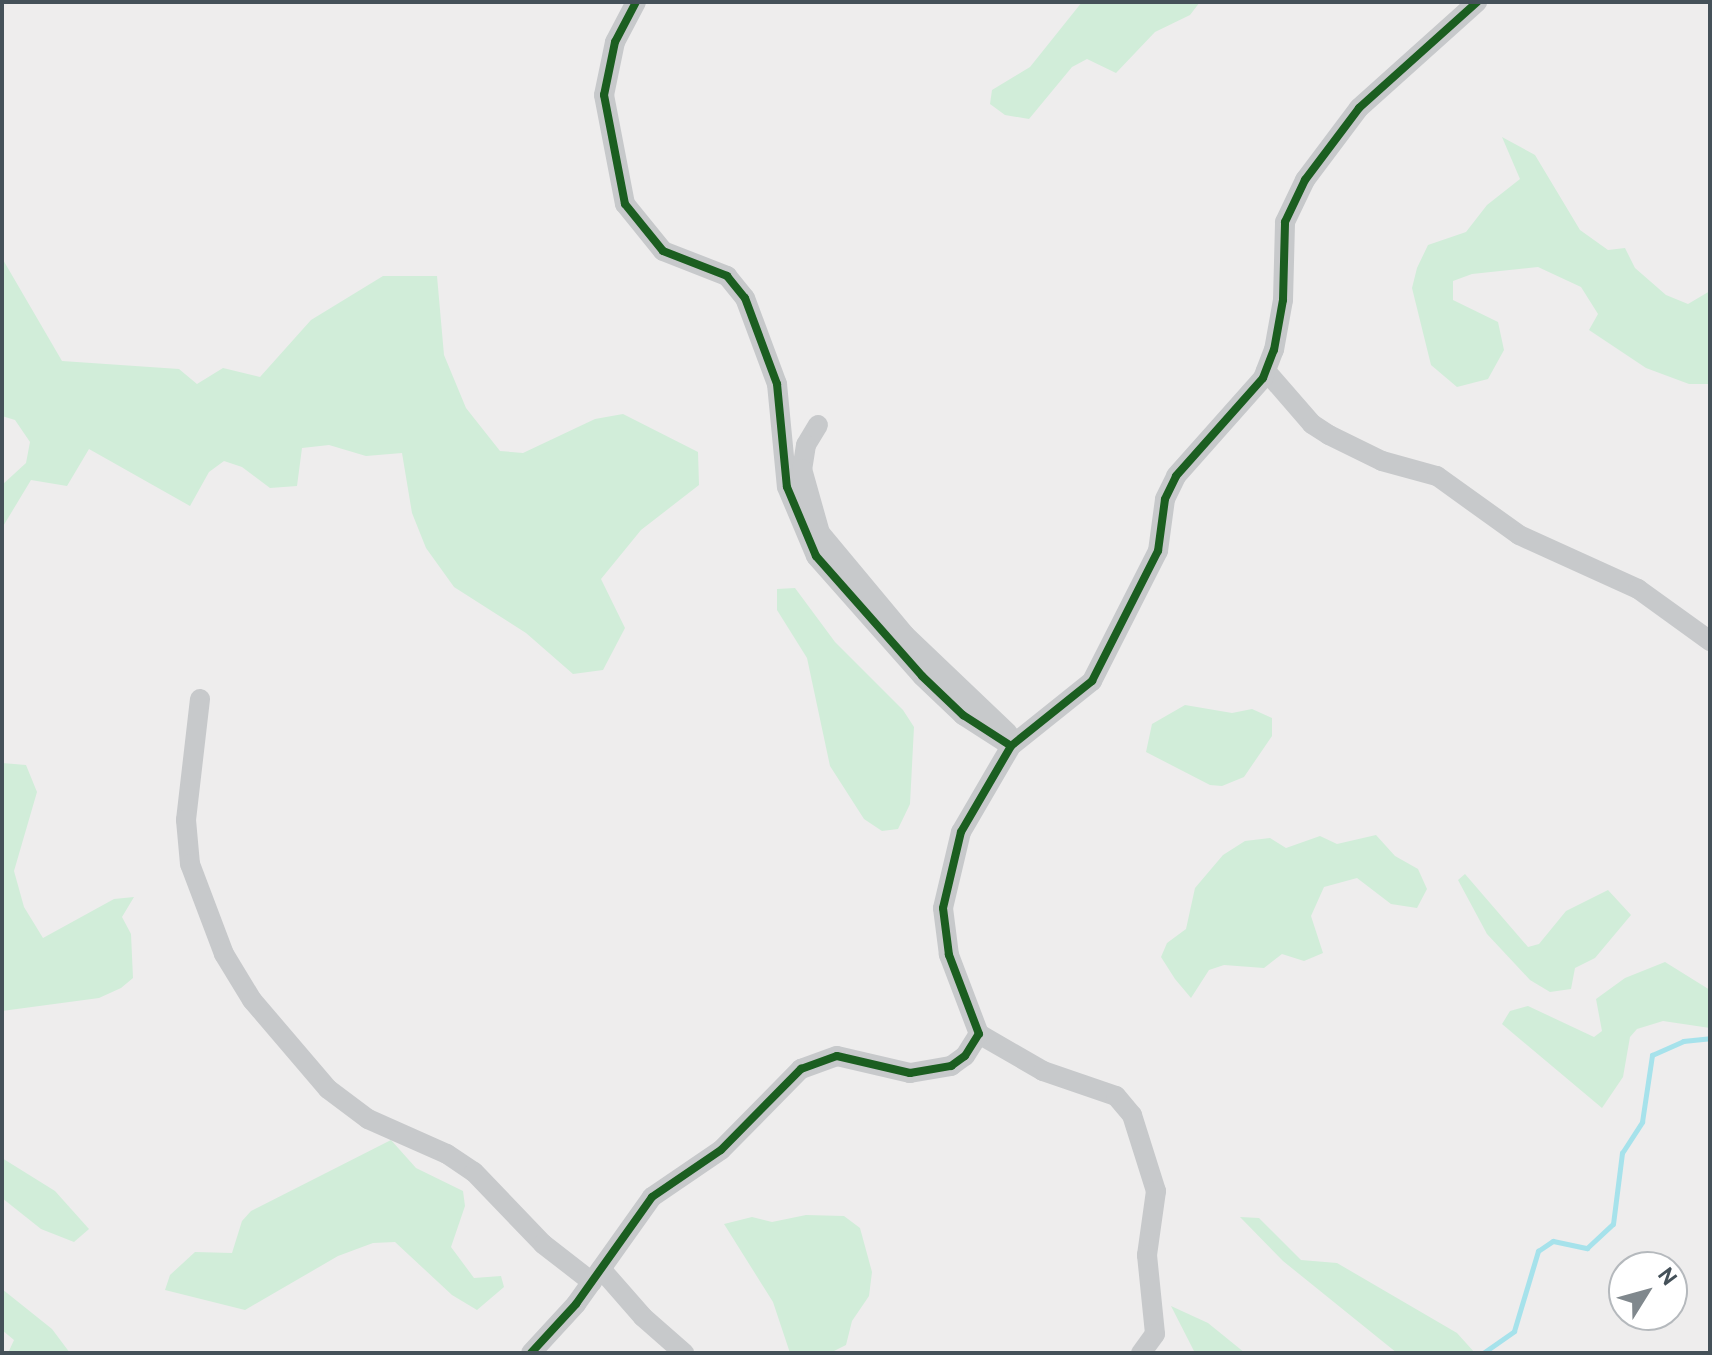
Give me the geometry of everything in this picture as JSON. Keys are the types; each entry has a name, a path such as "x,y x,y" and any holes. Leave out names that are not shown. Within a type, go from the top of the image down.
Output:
{"street":[{"path":"636,2 615,42 604,95 625,204 663,251 727,276 745,298 777,384 787,487 816,556 922,676 963,715 1014,744"},
{"path":"1141,1353 1155,1334 1147,1255 1156,1191 1132,1115 1116,1096 1043,1071 979,1034 949,955 945,893 961,832 1014,744 1092,681 1158,551 1165,499 1176,476 1252,396 1266,371 1283,300 1285,222 1305,180 1359,108 1477,2"},
{"path":"1266,371 1312,424 1329,435 1382,461 1437,476 1519,535 1638,589 1710,641"},
{"path":"818,425 806,445 802,469 820,533 905,635 1014,744"},
{"path":"200,699 186,820 190,864 224,954 252,1000 328,1089 368,1119 447,1154 474,1172 543,1244 597,1275 684,1353"},
{"path":"531,1353 597,1275 652,1197 721,1150 801,1069 837,1056 890,1071 930,1071 965,1056 979,1034"}],"green space":[{"path":"1082,2 1200,2 1190,15 1155,32 1116,73 1087,59 1072,67 1029,119 1005,115 990,104 992,90 1030,67"},
{"path":"1502,137 1535,155 1580,230 1608,250 1625,248 1635,268 1666,295 1688,304 1710,291 1710,384 1689,384 1646,368 1589,330 1598,314 1581,287 1538,267 1472,274 1453,281 1453,300 1498,322 1504,350 1488,379 1457,387 1431,365 1412,288 1417,268 1428,245 1466,232 1487,205 1520,179"},
{"path":"2,258 62,361 179,369 197,384 223,368 260,377 311,320 383,276 437,276 444,355 466,408 500,451 523,453 595,419 623,414 698,452 699,485 641,530 601,579 625,628 603,670 573,674 526,633 454,587 426,548 412,513 402,453 366,456 329,445 302,448 297,486 270,488 242,467 224,461 209,472 190,506 89,449 67,486 31,480 2,528 2,485 26,463 30,442 15,420 2,416"},
{"path":"795,588 835,642 903,710 914,727 910,804 898,829 882,831 864,819 830,766 807,658 777,610 777,589"},
{"path":"1185,705 1232,713 1252,709 1272,718 1272,736 1244,777 1222,786 1210,785 1146,752 1152,724"},
{"path":"2,763 26,765 37,792 14,871 24,907 43,938 114,899 134,897 122,917 131,934 133,978 121,988 99,998 2,1011"},
{"path":"1376,835 1395,856 1418,869 1427,889 1417,908 1391,904 1357,878 1324,887 1311,916 1323,953 1304,961 1282,954 1264,968 1224,965 1209,970 1191,998 1175,979 1161,957 1167,943 1186,929 1195,888 1223,855 1245,841 1270,838 1286,848 1320,836 1337,844"},
{"path":"1465,874 1528,947 1539,944 1566,911 1608,890 1631,915 1595,958 1575,968 1571,989 1550,992 1530,980 1487,934 1458,880"},
{"path":"1665,962 1710,990 1710,1028 1663,1021 1637,1029 1630,1037 1623,1077 1602,1108 1502,1024 1510,1011 1528,1006 1594,1037 1602,1031 1596,999 1625,978"},
{"path":"391,1140 416,1168 463,1191 465,1206 451,1247 474,1278 501,1276 504,1287 477,1310 452,1295 395,1242 373,1243 338,1256 245,1310 165,1290 170,1275 195,1252 232,1253 242,1221 251,1211"},
{"path":"2,1158 55,1191 89,1229 74,1242 41,1229 2,1198"},
{"path":"806,1215 844,1216 860,1228 872,1272 869,1296 852,1321 846,1345 830,1353 790,1353 773,1302 724,1224 752,1217 772,1222"},
{"path":"1240,1217 1259,1218 1301,1260 1337,1263 1457,1333 1475,1353 1397,1353 1283,1261"},
{"path":"2,1289 52,1329 70,1353 8,1353 14,1340 2,1330"},
{"path":"1171,1306 1208,1323 1245,1353 1195,1353"}],"waterway":[{"path":"1483,1353 1514,1331 1538,1251 1553,1241 1587,1248 1613,1224 1622,1153 1642,1122 1652,1055 1683,1041 1710,1038"}],"cycle path":[{"path":"636,2 615,42 604,95 625,204 663,251 727,276 745,298 777,384 787,487 816,556 922,676 963,715 1011,746"},
{"path":"531,1353 576,1304 652,1197 721,1150 801,1069 837,1056 910,1073 951,1066 965,1056 979,1034 949,955 943,908 961,832 1011,746 1092,681 1158,551 1165,499 1176,476 1263,378 1274,350 1283,300 1285,222 1305,180 1359,108 1477,2"}]}
